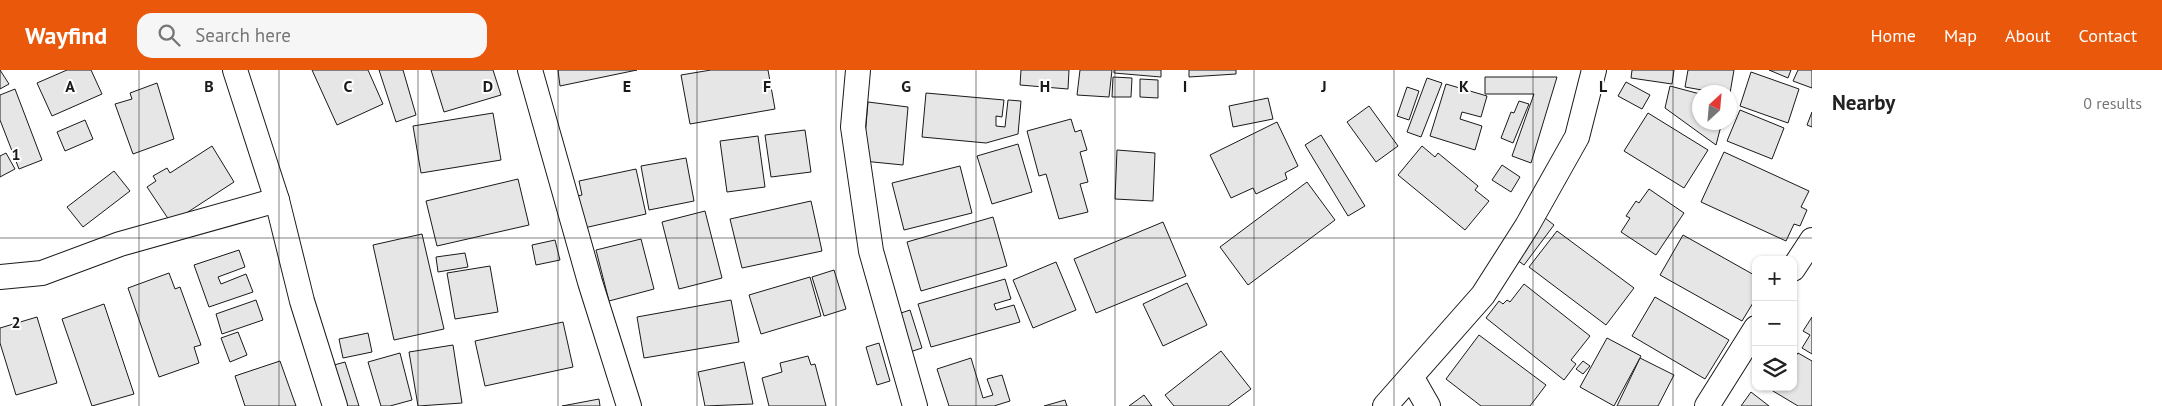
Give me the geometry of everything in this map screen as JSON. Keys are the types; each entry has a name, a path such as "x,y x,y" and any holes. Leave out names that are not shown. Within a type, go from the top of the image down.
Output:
{"street":[{"path":"235,70 277,200 302,300 335,406"},
{"path":"530,70 590,282 629,406"},
{"path":"858,70 853,127 871,251 915,406"},
{"path":"1385,406 1412,378 1483,295 1527,226 1577,137 1594,70"},
{"path":"0,277 42,273 120,244 277,200"},
{"path":"1797,263 1812,240"},
{"path":"1707,406 1752,334"},
{"path":"1412,378 1428,406"}],"building":[{"path":"0,70 9,84 0,89"},
{"path":"67,70 91,70 102,94 52,116 37,83"},
{"path":"312,70 368,70 383,104 337,125"},
{"path":"379,70 403,70 416,115 396,122"},
{"path":"431,70 493,70 501,95 444,112"},
{"path":"558,70 637,70 560,86"},
{"path":"711,70 768,70 775,109 690,124 681,75"},
{"path":"1021,70 1069,70 1068,89 1020,85"},
{"path":"1080,70 1112,70 1109,97 1077,95"},
{"path":"1114,70 1161,70 1161,77 1114,73"},
{"path":"1189,70 1236,70 1236,74 1189,77"},
{"path":"1632,70 1674,70 1672,84 1631,78"},
{"path":"1688,70 1734,70 1731,85 1692,85 1692,88 1685,87"},
{"path":"1769,70 1791,70 1788,78"},
{"path":"1798,70 1812,70 1812,88 1793,81"},
{"path":"1751,72 1799,89 1788,123 1740,106"},
{"path":"1113,77 1132,78 1131,97 1112,97"},
{"path":"1485,77 1557,77 1531,163 1512,156 1534,94 1485,94"},
{"path":"1427,78 1442,83 1421,137 1407,132"},
{"path":"1140,79 1158,80 1158,98 1140,97"},
{"path":"1626,82 1650,95 1642,109 1618,96"},
{"path":"157,83 174,139 133,154 115,104 132,99 130,93"},
{"path":"1446,84 1487,96 1481,117 1462,112 1460,119 1482,126 1475,150 1430,136"},
{"path":"1670,86 1692,92 1692,128 1665,108"},
{"path":"1407,87 1419,91 1409,120 1397,116"},
{"path":"15,89 42,160 19,169 0,120 0,95"},
{"path":"926,93 1004,100 1002,117 996,116 996,126 1005,127 1008,100 1021,101 1018,134 986,143 922,137"},
{"path":"1268,98 1273,119 1233,127 1229,106"},
{"path":"1519,101 1529,104 1513,143 1501,138 1511,112 1514,113"},
{"path":"868,102 908,107 903,165 863,161"},
{"path":"1369,106 1398,146 1376,162 1347,122"},
{"path":"1740,110 1784,128 1772,159 1727,141 1732,130 1737,130 1737,117"},
{"path":"1812,112 1812,127 1807,125"},
{"path":"493,113 501,160 421,173 413,126"},
{"path":"1648,113 1708,150 1684,188 1624,151"},
{"path":"1071,119 1075,132 1081,130 1087,150 1080,152 1088,182 1080,184 1088,212 1059,219 1046,174 1039,176 1027,131"},
{"path":"85,120 93,139 65,151 57,132"},
{"path":"1277,122 1298,166 1285,173 1287,179 1256,194 1253,188 1231,198 1210,155"},
{"path":"805,130 811,172 771,177 765,135"},
{"path":"1695,130 1720,130 1716,145"},
{"path":"1321,135 1365,206 1348,216 1305,145"},
{"path":"758,136 765,187 727,192 720,141"},
{"path":"1018,144 1032,192 992,204 977,156"},
{"path":"212,146 234,182 171,223 147,187 156,181 153,176 167,168 170,173"},
{"path":"1422,146 1435,157 1438,153 1478,186 1475,190 1489,201 1465,230 1398,175"},
{"path":"1117,150 1155,153 1153,201 1115,199"},
{"path":"1724,152 1809,191 1801,207 1807,210 1800,226 1794,224 1786,241 1701,202"},
{"path":"6,153 15,169 0,177 0,156"},
{"path":"686,158 694,201 649,210 641,166"},
{"path":"1502,165 1520,177 1511,192 1492,180"},
{"path":"960,166 972,213 904,230 892,183"},
{"path":"636,169 646,214 584,228 577,196 582,195 579,181"},
{"path":"114,171 130,191 83,227 67,207"},
{"path":"518,179 529,225 437,246 426,201"},
{"path":"1307,182 1335,220 1248,285 1220,247"},
{"path":"1649,189 1684,213 1656,255 1621,232 1630,218 1626,216 1636,201 1639,203"},
{"path":"811,201 822,251 742,268 730,219"},
{"path":"705,211 722,278 679,289 662,222"},
{"path":"1540,214 1554,225 1524,265 1509,254"},
{"path":"993,217 1007,266 921,291 907,242"},
{"path":"1163,222 1186,276 1096,313 1074,259"},
{"path":"1557,231 1634,288 1606,325 1529,267"},
{"path":"422,234 444,329 394,340 373,245"},
{"path":"1683,235 1752,274 1752,305 1742,321 1660,275"},
{"path":"641,239 654,289 609,301 596,250"},
{"path":"555,240 560,260 536,265 532,245"},
{"path":"239,250 245,267 218,277 221,284 246,274 253,292 209,307 194,265"},
{"path":"465,253 468,267 438,272 436,257"},
{"path":"1056,262 1076,310 1033,328 1013,280"},
{"path":"490,266 498,312 455,319 447,273"},
{"path":"834,270 846,309 824,316 812,277"},
{"path":"169,273 175,289 180,287 201,345 194,347 199,363 159,377 128,288"},
{"path":"810,277 821,316 761,334 749,295"},
{"path":"1005,279 1011,299 994,304 996,310 1014,305 1020,322 931,347 918,304"},
{"path":"1187,283 1207,325 1163,346 1143,304"},
{"path":"1524,284 1590,336 1571,360 1576,364 1564,380 1486,318 1499,301 1503,304 1507,300 1510,302"},
{"path":"1655,297 1729,340 1705,379 1632,336"},
{"path":"256,300 263,320 222,334 216,314"},
{"path":"731,300 739,342 644,358 637,317"},
{"path":"104,304 134,394 92,406 62,319"},
{"path":"910,310 922,348 907,353 895,315"},
{"path":"37,317 57,383 16,395 0,343 0,328"},
{"path":"1812,317 1812,354 1802,348 1810,335 1803,331"},
{"path":"563,322 573,367 485,386 475,341"},
{"path":"238,332 247,355 230,362 221,338"},
{"path":"368,333 372,352 343,358 339,339"},
{"path":"1479,335 1546,385 1530,406 1481,406 1446,379"},
{"path":"1607,338 1641,356 1614,406 1580,387"},
{"path":"879,343 890,381 877,385 866,347"},
{"path":"453,345 462,403 418,406 409,352"},
{"path":"1221,351 1251,389 1228,406 1174,406 1165,395"},
{"path":"400,353 412,400 390,406 381,406 368,362"},
{"path":"1798,353 1812,361 1812,406 1798,406 1773,391 1797,391"},
{"path":"808,356 811,365 815,364 826,406 769,406 762,378 782,372 780,363"},
{"path":"971,358 983,398 993,395 987,379 1002,375 1010,401 994,406 949,406 937,369"},
{"path":"1640,358 1674,375 1658,406 1617,406"},
{"path":"280,361 296,406 245,406 235,376"},
{"path":"1583,361 1590,366 1583,374 1576,369"},
{"path":"345,362 359,406 339,406 327,367"},
{"path":"744,362 753,404 705,406 698,372"},
{"path":"1751,392 1769,406 1741,406"},
{"path":"1144,395 1152,406 1129,406"},
{"path":"599,399 600,406 562,406"},
{"path":"1065,400 1067,406 1044,406"}]}
